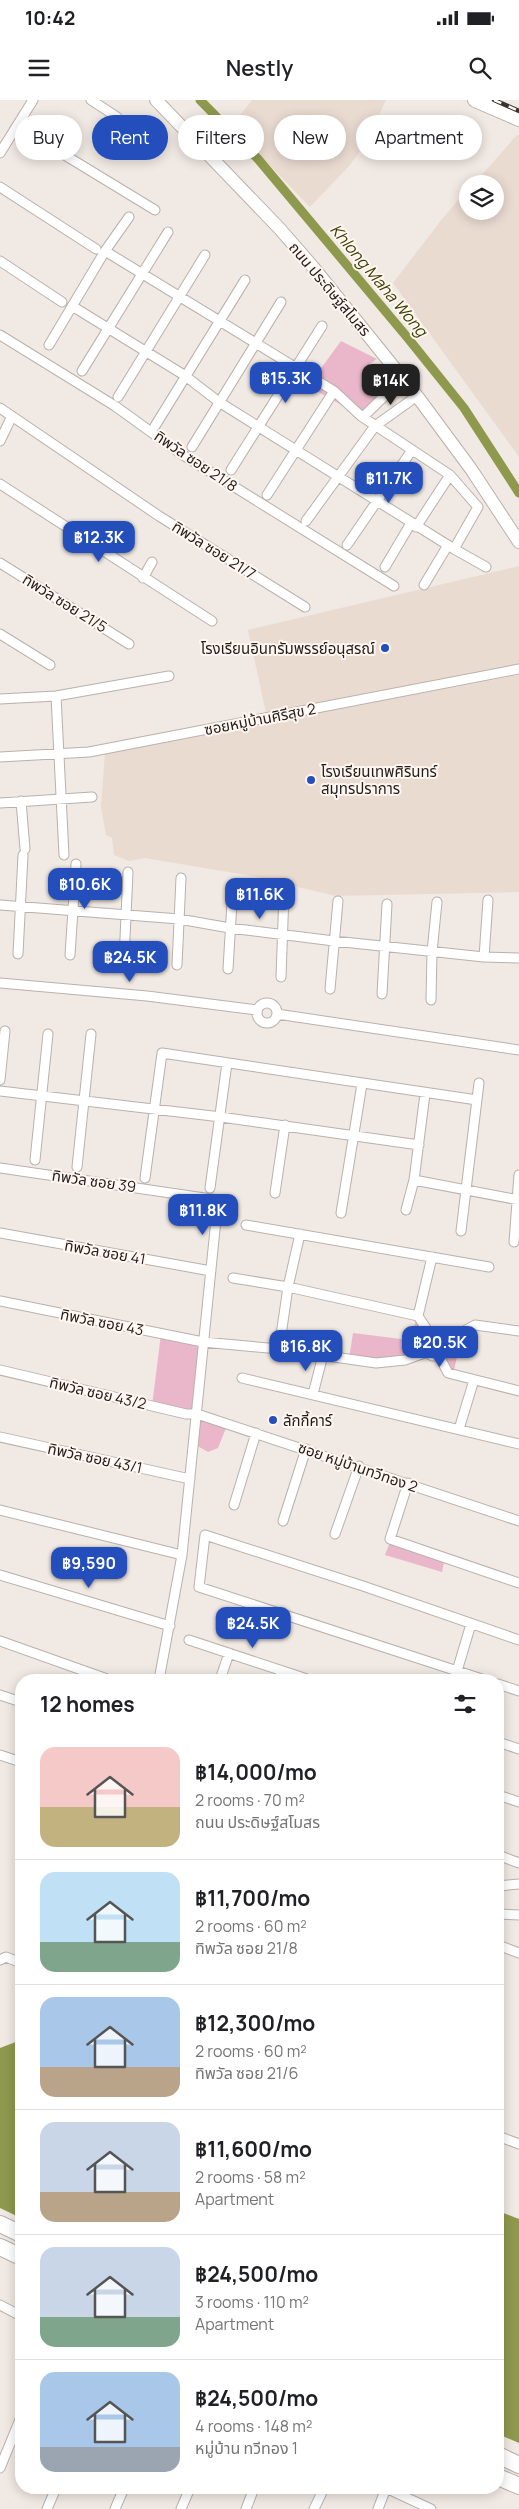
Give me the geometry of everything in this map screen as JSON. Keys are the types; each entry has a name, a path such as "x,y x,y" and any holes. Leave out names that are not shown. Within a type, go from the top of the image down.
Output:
{"highway":[{"path":"0,2224 15,2231"},
{"path":"0,2247 15,2254"},
{"path":"504,2459 519,2465"},
{"path":"504,2480 519,2486"}],"main road":[{"path":"475,100 495,104 519,119"}],"street":[{"path":"91,100 114,115"},
{"name":"ถนน ประดิษฐ์สโมสร","path":"156,100 279,228 403,378 471,469 519,542"},
{"path":"23,115 30,101"},
{"path":"0,153 15,129"},
{"path":"0,133 9,139"},
{"path":"73,160 155,210"},
{"path":"0,187 334,391 375,426 450,476 478,507 424,585"},
{"path":"49,344 72,306 101,250 129,217"},
{"path":"82,371 168,232"},
{"path":"118,397 204,255"},
{"path":"0,261 62,302"},
{"path":"155,426 184,375 245,280"},
{"path":"192,447 281,302"},
{"path":"72,306 184,375 219,402 296,449 376,502 486,567"},
{"path":"231,470 322,326"},
{"name":"ทิพวัล ซอย 21/8","path":"0,335 115,406 183,455 394,586"},
{"path":"363,417 403,378"},
{"path":"267,495 334,391"},
{"path":"306,521 375,426 417,396"},
{"name":"ทิพวัล ซอย 21/7","path":"0,408 159,516 305,608"},
{"path":"0,441 12,416"},
{"path":"347,545 412,450"},
{"path":"384,567 450,476"},
{"path":"0,484 212,621"},
{"path":"143,578 152,562"},
{"name":"ทิพวัล ซอย 21/5","path":"0,563 129,644"},
{"path":"0,634 50,665"},
{"name":"ซอยหมู่บ้านศิรีสุข 2","path":"0,757 88,752 519,670"},
{"path":"0,699 56,696 169,676"},
{"path":"56,696 64,854"},
{"path":"0,803 92,797"},
{"path":"18,954 24,852 21,801"},
{"path":"70,955 76,864"},
{"path":"124,960 128,872"},
{"path":"176,965 181,878"},
{"path":"228,969 232,886"},
{"path":"281,977 284,893"},
{"path":"484,956 488,900"},
{"path":"330,990 338,902"},
{"path":"431,1000 432,952 437,902"},
{"path":"382,994 387,904"},
{"path":"0,905 179,919 230,928 334,941 432,952 519,958"},
{"path":"0,984 147,996 257,1010"},
{"path":"268,1003 276,1008 277,1014 272,1022 265,1023 259,1020 257,1010 261,1005 268,1003"},
{"path":"277,1014 519,1050"},
{"path":"0,1080 5,1031"},
{"path":"35,1160 48,1034"},
{"path":"77,1167 91,1034"},
{"path":"145,1178 162,1054 425,1094 478,1100"},
{"path":"210,1188 227,1063"},
{"path":"462,1231 468,1192 479,1083"},
{"path":"341,1213 362,1084"},
{"path":"0,1091 221,1117 419,1145"},
{"path":"406,1210 414,1180 425,1094"},
{"path":"275,1194 285,1126"},
{"name":"ทิพวัล ซอย 39","path":"0,1168 218,1200 211,1272"},
{"path":"514,1242 519,1175"},
{"path":"414,1180 468,1192 518,1200"},
{"path":"246,1225 489,1268"},
{"name":"ทิพวัล ซอย 41","path":"0,1233 211,1272"},
{"path":"279,1349 288,1286 300,1234"},
{"path":"418,1316 432,1257"},
{"path":"160,1674 182,1555 211,1272"},
{"path":"234,1278 288,1286 418,1316 433,1339 443,1342 475,1325 519,1332"},
{"name":"ทิพวัล ซอย 43","path":"0,1301 204,1342 279,1349 376,1364 405,1360 427,1352"},
{"path":"433,1339 426,1346 427,1352 432,1356 439,1356"},
{"path":"439,1356 443,1350 443,1342"},
{"path":"313,1394 323,1355"},
{"path":"439,1356 448,1374 519,1390"},
{"name":"ทิพวัล ซอย 43/2","path":"0,1370 186,1414 197,1414"},
{"path":"242,1378 519,1444"},
{"path":"459,1429 474,1380"},
{"name":"ซอย หมู่บ้านทวีทอง 2","path":"197,1414 359,1466 519,1521"},
{"path":"234,1505 256,1433"},
{"name":"ทิพวัล ซอย 43/1","path":"0,1437 190,1479"},
{"path":"283,1521 306,1449"},
{"path":"335,1534 359,1466"},
{"path":"408,1483 390,1539 519,1583"},
{"path":"0,1510 182,1555"},
{"path":"466,1674 199,1587 205,1535 519,1640"},
{"path":"0,1575 170,1626"},
{"path":"457,1671 471,1624"},
{"path":"188,1640 291,1674"},
{"path":"0,1641 93,1674"},
{"path":"222,1674 229,1654"},
{"path":"504,1686 519,1691"},
{"path":"0,1695 15,1700"},
{"path":"504,1744 519,1749"},
{"path":"0,1755 15,1760"},
{"path":"504,1796 519,1802"},
{"path":"504,1857 519,1863"},
{"path":"504,1885 519,1884"},
{"path":"504,1914 519,1915"},
{"path":"504,1948 519,1953"},
{"path":"0,1960 6,1957 15,1961"},
{"path":"504,2138 519,2144"},
{"path":"1,2308 15,2314"},
{"path":"0,2468 15,2432"},
{"path":"47,2509 53,2494"},
{"path":"115,2509 121,2494"},
{"path":"181,2509 187,2494"},
{"path":"246,2509 252,2494"},
{"path":"314,2509 321,2494"},
{"path":"378,2509 384,2494"},
{"path":"399,2494 430,2509"}],"shaded area":[{"path":"252,100 386,100 379,115 356,115 356,157 310,207 264,159 264,115 240,115"},
{"path":"519,135 519,457 393,283 459,199 459,220 504,220 504,175 482,175"},
{"path":"341,341 377,359 365,367 384,364 383,387 377,399 361,416 308,386"},
{"name":"โรงเรียนอินทรัมพรรย์อนุสรณ์","path":"519,566 519,665 266,713 248,630"},
{"name":"โรงเรียนเทพศิรินทร์ สมุทรปราการ","path":"519,675 519,892 336,896 252,876 145,858 129,861 114,855 112,838 106,835 101,807 105,752"},
{"path":"418,1316 433,1339 427,1352 405,1360 349,1359 353,1333 409,1340"},
{"path":"475,1325 468,1353 458,1352 453,1375 439,1356 443,1343"},
{"path":"161,1334 203,1342 197,1413 228,1423 218,1448 208,1452 194,1444 197,1414 152,1406"},
{"path":"390,1542 444,1562 442,1572 385,1555"},
{"path":"15,2042 15,2215 0,2208 0,2048"},
{"path":"504,2213 519,2219 519,2443 504,2437"}],"waterway":[{"name":"Khlong Maha Wong","path":"200,100 258,159 407,337 464,408 519,493"}],"railway":[{"path":"494,100 519,111"}],"place":[{"name":"โรงเรียนอินทรัมพรรย์อนุสรณ์","path":"385,648"},
{"name":"โรงเรียนเทพศิรินทร์ สมุทรปราการ","path":"311,780"},
{"name":"ลักกี้คาร์","path":"273,1420"}]}
